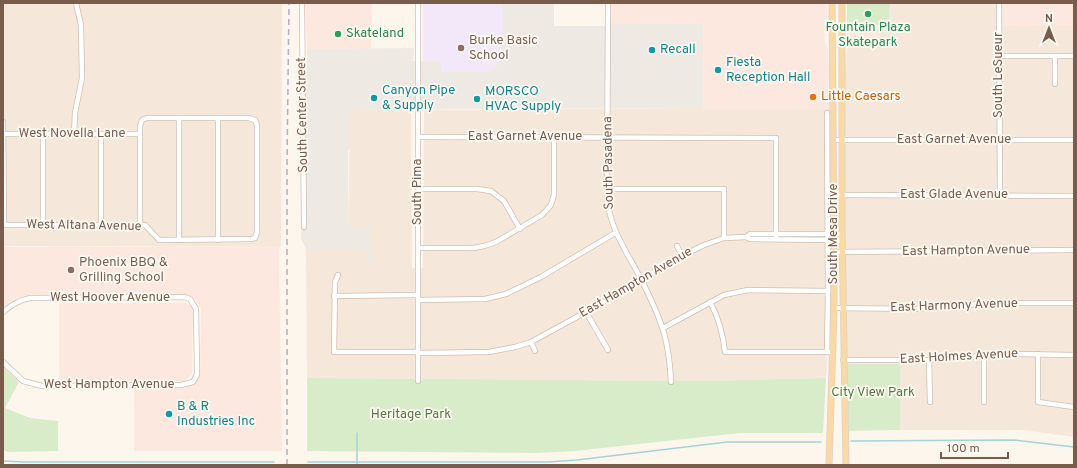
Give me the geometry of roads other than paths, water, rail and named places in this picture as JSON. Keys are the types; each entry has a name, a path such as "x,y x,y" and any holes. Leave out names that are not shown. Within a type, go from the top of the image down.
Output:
{"main road":[{"name":"South Mesa Drive","path":"830,465 830,352 834,308 834,252 831,237 834,195 832,3"},
{"name":"South Mesa Drive","path":"842,3 842,252 846,465"}],"street":[{"path":"74,134 75,113 82,78 81,25 76,3"},
{"name":"South Center Street","path":"302,3 304,227"},
{"name":"South Pima","path":"418,3 418,381"},
{"name":"South Pasadena","path":"608,3 608,208 615,233 641,280 663,328 667,345 671,382"},
{"name":"South LeSueur","path":"999,3 1000,196"},
{"path":"1000,56 1074,56"},
{"path":"1054,56 1055,84"},
{"name":"South Mesa Drive","path":"827,112 831,237 828,290 830,352"},
{"path":"140,224 140,126 142,120 147,118 218,118 218,240"},
{"path":"179,118 179,240"},
{"name":"West Altana Avenue","path":"3,225 140,224 145,225 159,240 218,240 255,238 257,232 257,125 254,120 249,118 218,118"},
{"path":"3,122 3,225"},
{"name":"West Novella Lane","path":"4,134 140,134"},
{"path":"43,134 43,225"},
{"path":"100,134 101,225"},
{"name":"East Garnet Avenue","path":"418,137 608,136 776,138 776,237"},
{"path":"418,248 479,247 496,242 520,229 547,211 553,201 554,137"},
{"name":"East Garnet Avenue","path":"834,140 1074,140"},
{"path":"418,189 477,189 491,191 504,201 520,229"},
{"path":"607,189 724,189 724,238"},
{"name":"East Glade Avenue","path":"834,195 1074,196"},
{"path":"338,275 335,282 334,296 485,299 506,294 541,276 615,233"},
{"name":"East Hampton Avenue","path":"334,296 334,352 489,352 516,347 530,342 586,312 682,256 704,245 724,238 746,237 750,234 776,237 842,237"},
{"path":"677,246 682,256"},
{"name":"East Hampton Avenue","path":"834,252 1074,250"},
{"path":"663,328 724,295 748,290 828,290"},
{"name":"West Hoover Avenue","path":"3,312 13,304 30,298 184,297 190,299 196,309 197,328"},
{"path":"710,302 719,319 725,352 830,352"},
{"name":"East Harmony Avenue","path":"834,308 918,308 993,303 1074,303"},
{"path":"586,312 608,350"},
{"name":"West Hampton Avenue","path":"3,362 21,380 36,385 181,386 193,382 197,375 197,328"},
{"path":"530,342 535,351"},
{"path":"1038,354 1038,402 1074,407"},
{"path":"984,355 984,402"},
{"name":"East Holmes Avenue","path":"843,360 929,360 984,355 1074,355"},
{"path":"929,360 930,402"}],"waterway":[{"path":"357,433 357,465"},
{"path":"851,441 1014,440 1074,447"},
{"path":"308,462 548,462 577,460 727,442 821,442"},
{"path":"3,461 274,462"}],"railway":[{"path":"287,465 287,163 289,3"}],"place":[{"name":"Fountain Plaza Skatepark","path":"868,14"},
{"name":"Skateland","path":"338,34"},
{"name":"Burke Basic School","path":"461,48"},
{"name":"Recall","path":"652,50"},
{"name":"Fiesta Reception Hall","path":"718,70"},
{"name":"Little Caesars","path":"813,97"},
{"name":"Canyon Pipe & Supply","path":"374,98"},
{"name":"MORSCO HVAC Supply","path":"477,99"},
{"name":"Phoenix BBQ & Grilling School","path":"71,270"},
{"name":"B & R Industries Inc","path":"169,414"}],"park label":[{"name":"City View Park","path":"873,393"},
{"name":"Heritage Park","path":"411,415"}]}
